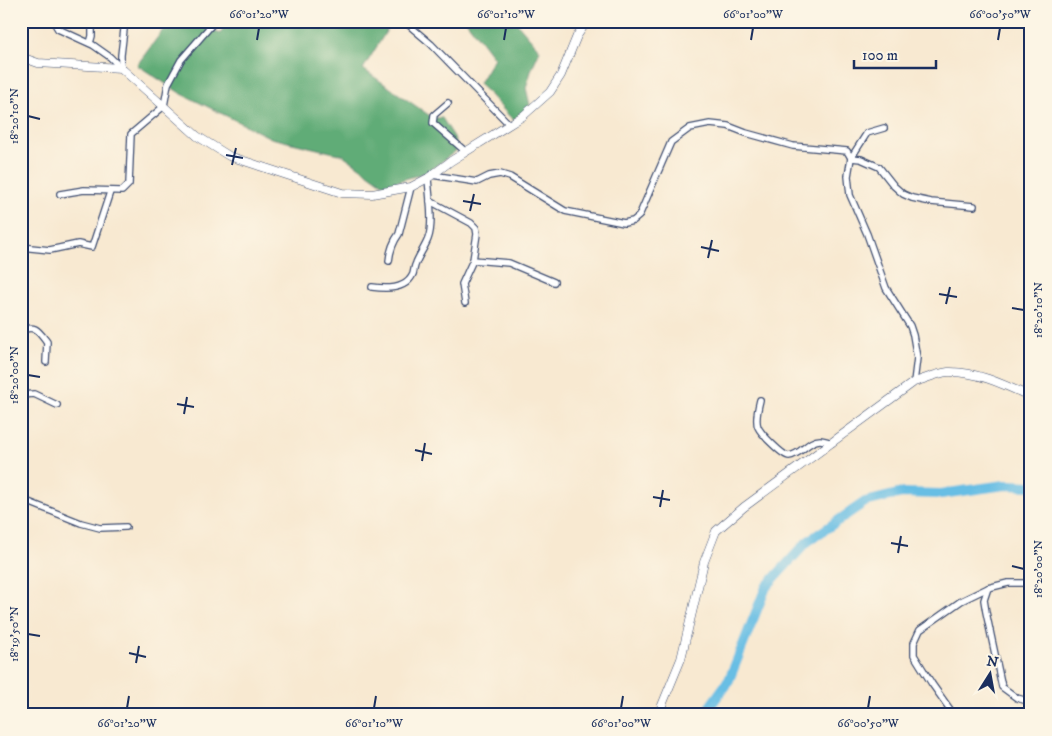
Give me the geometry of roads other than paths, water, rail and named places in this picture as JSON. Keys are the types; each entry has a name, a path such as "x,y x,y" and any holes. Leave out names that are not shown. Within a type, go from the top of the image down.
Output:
{"street":[{"path":"55,21 58,28 90,43 110,57 197,136 229,156 342,193 372,194 411,187 522,116 550,92 561,75 577,36 586,21"},
{"path":"90,43 92,21"},
{"path":"121,68 125,21"},
{"path":"60,194 84,190 122,192 129,184 131,134 164,106 168,84 181,60 214,21"},
{"path":"404,21 431,44 509,124"},
{"path":"21,57 38,62 121,68"},
{"path":"448,103 434,115 433,123 466,152"},
{"path":"430,176 477,182 500,174 510,177 565,211 624,223 633,222 639,216 672,142 690,128 710,124 728,126 793,146 847,151 851,158"},
{"path":"884,128 867,133 851,158 848,176 850,195 867,234 886,288 910,326 917,358 914,382"},
{"path":"851,158 861,159 879,167 894,186 903,194 912,198 931,202 974,206"},
{"path":"375,287 394,288 409,281 413,274 415,264 431,228 430,176"},
{"path":"389,261 390,250 399,234 411,187"},
{"path":"21,247 50,250 78,244 92,247 110,192"},
{"path":"430,201 471,223 476,228 478,234 472,260 462,284 465,302"},
{"path":"472,260 509,263 554,282"},
{"path":"21,330 30,327 38,329 47,342 46,362"},
{"path":"658,715 681,660 704,562 716,532 744,507 914,382 946,372 968,373 1005,385 1031,397"},
{"path":"21,398 23,395 34,394 57,405"},
{"path":"760,400 758,406 758,428 783,454 790,456 812,442 820,440 832,443"},
{"path":"21,499 81,523 100,528 126,527"},
{"path":"954,715 914,655 914,643 920,630 961,601 988,588 1008,583 1031,583"},
{"path":"988,588 984,600 1002,687 1016,698 1031,702"}],"waterway":[{"path":"705,715 729,680 766,587 807,542 865,502 902,493 941,494 1005,485 1031,486"}]}
